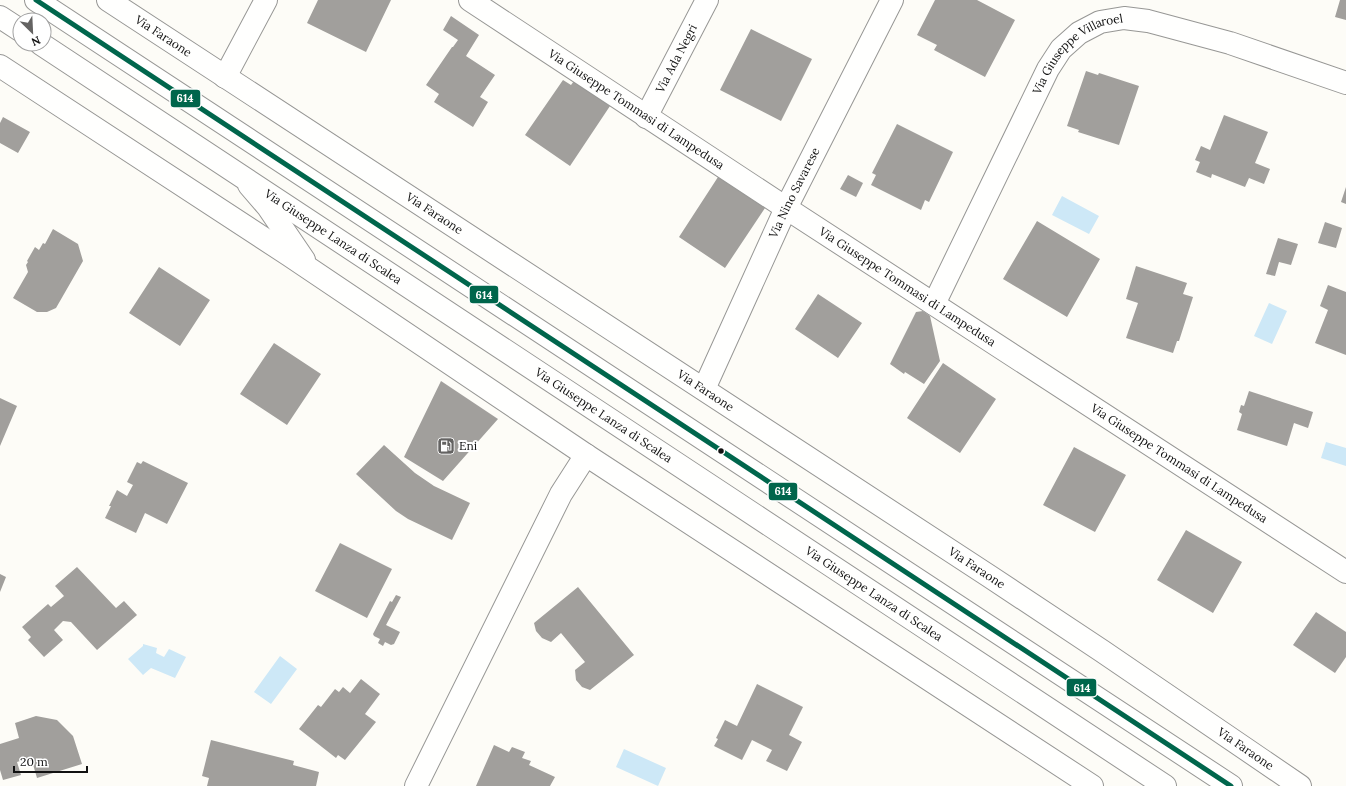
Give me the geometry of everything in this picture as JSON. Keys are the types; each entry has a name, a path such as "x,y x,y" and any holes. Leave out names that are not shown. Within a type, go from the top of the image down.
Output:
{"street":[{"path":"36,0 1231,786"},
{"name":"Via Faraone","path":"108,0 1102,651 1300,786"},
{"path":"225,77 266,0"},
{"name":"Via Giuseppe Tommasi di Lampedusa","path":"470,0 646,117 1346,572"},
{"name":"Via Ada Negri","path":"646,117 707,0"},
{"name":"Via Nino Savarese","path":"704,389 786,208 892,0"},
{"path":"0,17 12,25"},
{"name":"Via Giuseppe Villaroel","path":"934,304 1048,69 1061,49 1079,33 1100,22 1124,18 1148,20 1230,44 1346,83"},
{"name":"Via Giuseppe Lanza di Scalea","path":"52,51 1166,786"},
{"path":"0,66 319,276 586,455 1092,786"},
{"path":"236,173 268,206 301,258 319,276"},
{"path":"416,786 561,494 586,455"}],"water":[{"path":"1062,196 1099,216 1089,234 1052,215"},
{"path":"1269,303 1287,311 1272,344 1254,336"},
{"path":"1326,442 1346,448 1346,466 1321,458"},
{"path":"143,644 157,648 156,653 164,657 169,649 186,657 175,678 151,668 143,675 128,659 143,646"},
{"path":"280,656 297,669 271,704 254,692"},
{"path":"624,749 666,768 658,786 616,767"}],"building":[{"path":"318,0 391,0 366,52 307,23"},
{"path":"935,0 977,0 1015,20 985,77 934,50 937,45 917,35"},
{"path":"1340,0 1346,0 1346,20 1335,17"},
{"path":"451,16 479,35 466,56 495,75 480,97 488,102 473,127 434,102 439,94 426,85 458,40 443,30"},
{"path":"751,29 812,59 781,121 720,90"},
{"path":"1086,71 1098,75 1099,73 1139,86 1119,145 1078,132 1079,130 1067,126"},
{"path":"563,80 571,85 574,81 610,106 570,166 525,135"},
{"path":"1224,115 1268,132 1255,163 1270,169 1264,184 1249,178 1245,187 1212,174 1211,178 1196,172 1200,162 1195,160 1201,146 1210,150"},
{"path":"3,117 30,132 18,153 0,143 0,123"},
{"path":"897,124 953,152 929,202 925,200 921,210 871,185 876,175 872,173"},
{"path":"848,175 863,183 856,197 840,189"},
{"path":"718,177 765,208 725,268 679,237"},
{"path":"1346,187 1346,204 1341,202"},
{"path":"1037,221 1100,259 1067,317 1003,279"},
{"path":"1325,222 1342,228 1336,248 1318,243"},
{"path":"53,229 78,244 83,261 56,308 47,312 37,312 13,298 28,272 26,265 28,262 27,261 35,247 39,250 43,243 45,244"},
{"path":"1278,238 1298,244 1291,265 1279,262 1275,276 1266,274"},
{"path":"1136,266 1187,283 1183,294 1193,297 1179,341 1177,341 1173,353 1126,338 1138,303 1126,299"},
{"path":"159,267 210,300 180,346 129,313"},
{"path":"1328,285 1346,292 1346,355 1315,343 1328,310 1320,306"},
{"path":"818,294 862,323 838,358 795,329"},
{"path":"923,311 930,316 940,361 924,384 905,372 904,374 890,364 916,312"},
{"path":"274,343 321,374 287,425 240,394"},
{"path":"943,363 996,399 960,453 907,418"},
{"path":"441,381 498,419 443,481 404,457"},
{"path":"1249,391 1313,412 1308,428 1294,423 1287,446 1237,430 1242,414 1239,412 1241,405 1244,406"},
{"path":"0,398 17,406 0,446"},
{"path":"384,445 415,473 434,486 470,503 452,540 408,519 396,511 356,474"},
{"path":"1074,447 1126,475 1095,532 1043,505"},
{"path":"143,461 188,483 167,524 145,513 136,533 105,518 117,490 127,496 133,485 127,482 137,462 141,464"},
{"path":"1186,530 1242,562 1213,613 1157,580"},
{"path":"340,543 392,569 367,618 315,591"},
{"path":"77,567 116,608 124,601 137,615 97,650 71,622 63,621 54,630 63,640 44,657 28,640 31,637 22,627 48,604 51,607 64,596 55,586"},
{"path":"0,574 6,577 0,592"},
{"path":"578,587 634,655 590,690 582,687 576,680 575,670 585,662 561,633 551,642 542,638 536,631 534,623"},
{"path":"396,595 401,597 386,625 400,632 394,644 391,645 385,642 383,646 378,643 380,639 373,634 390,601 392,602"},
{"path":"1316,612 1346,632 1346,657 1335,673 1293,645"},
{"path":"361,679 380,694 365,714 376,722 345,760 338,755 336,758 299,729 318,705 321,707 335,689 339,692 343,687 350,693"},
{"path":"757,684 803,707 789,735 802,742 787,771 766,761 772,750 752,740 742,760 714,746 718,739 716,738 725,720 737,726"},
{"path":"36,716 57,720 73,736 82,764 37,778 32,761 27,761 26,759 17,762 21,775 3,780 0,770 0,744 19,738 15,723"},
{"path":"211,740 294,761 293,765 319,772 316,786 207,786 209,778 202,776"},
{"path":"494,745 509,752 512,747 525,752 522,758 531,761 529,765 555,777 550,786 476,786"}],"transit line":[{"name":"614","path":"36,0 1231,786"}],"place":[{"name":"Eni","path":"446,446"}]}
